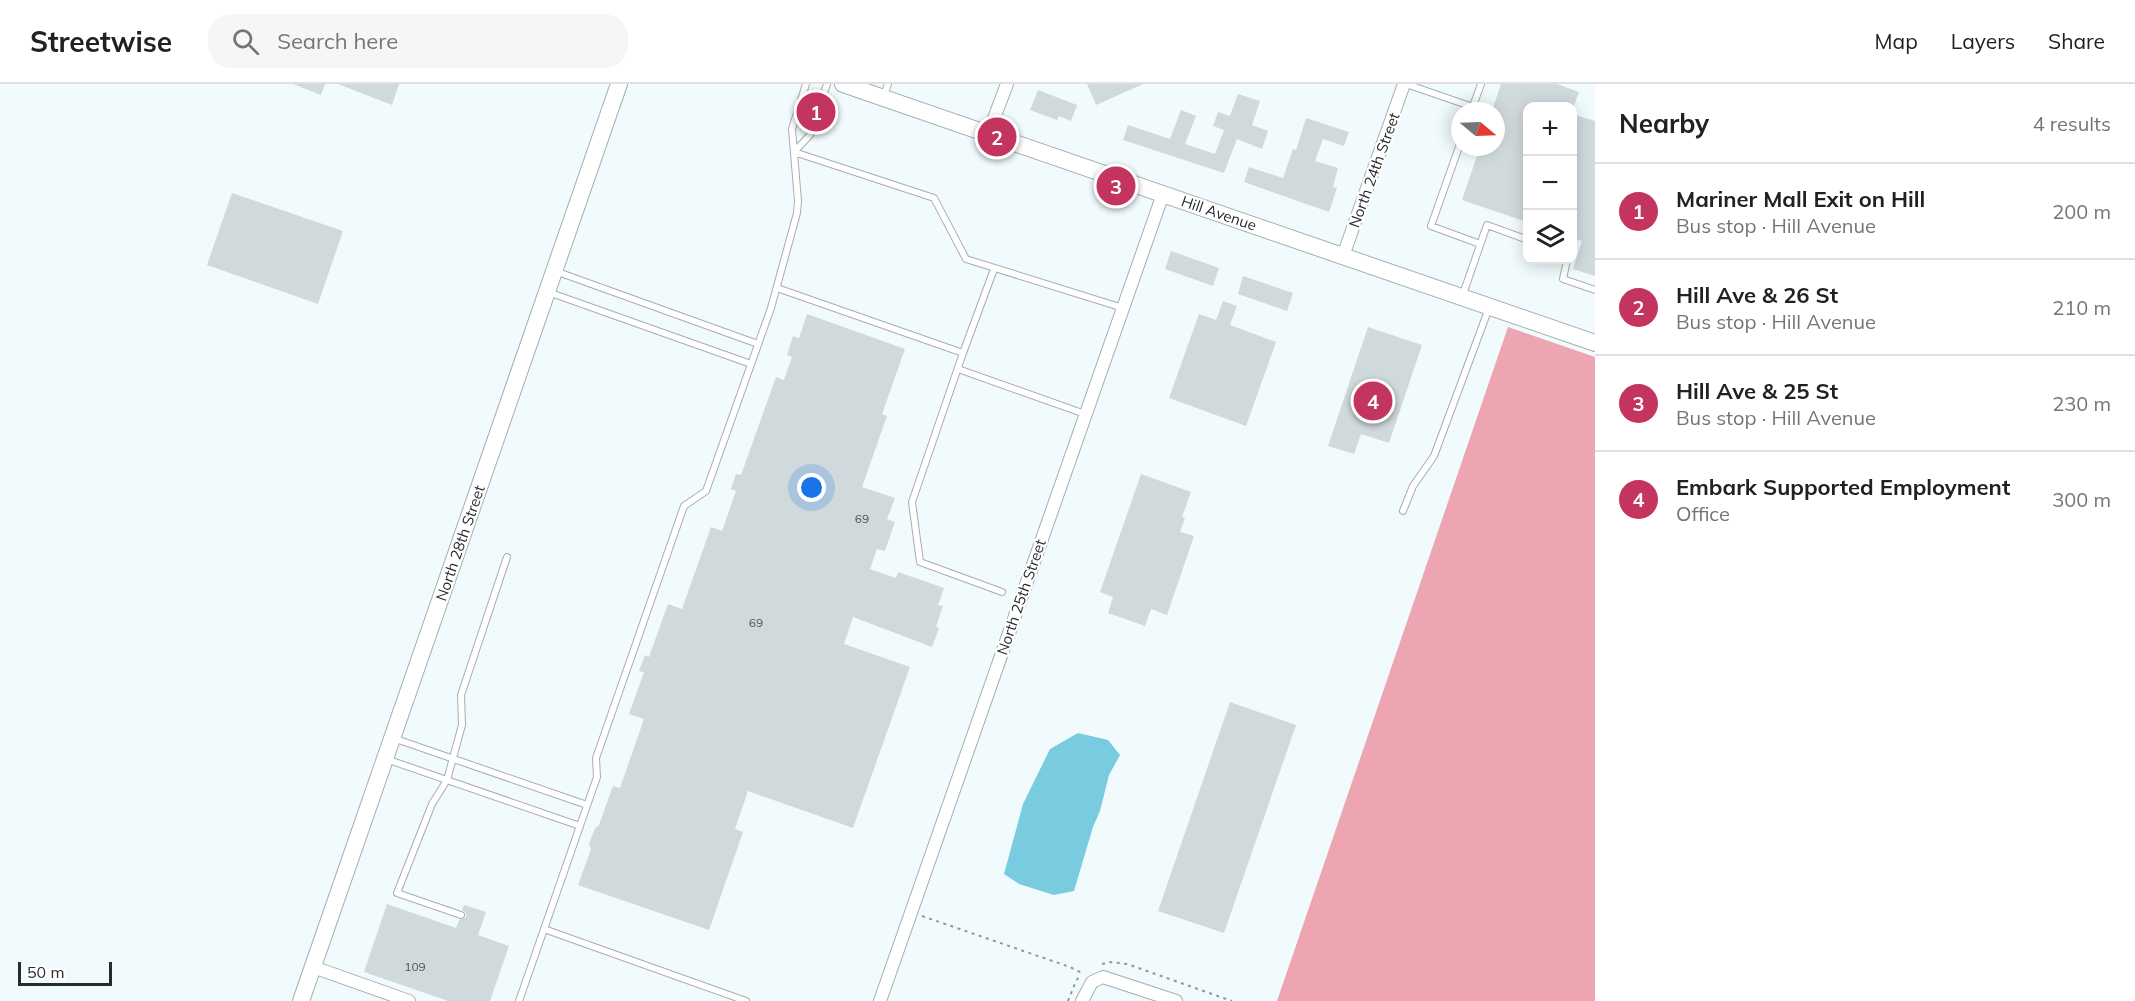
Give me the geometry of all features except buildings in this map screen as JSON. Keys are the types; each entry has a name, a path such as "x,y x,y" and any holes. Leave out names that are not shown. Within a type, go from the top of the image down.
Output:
{"main road":[{"name":"North 28th Street","path":"301,1001 619,84"},
{"name":"Hill Avenue","path":"843,84 885,91 988,134 1595,343"}],"street":[{"path":"988,134 1008,84"},
{"name":"North 24th Street","path":"1343,256 1405,84"},
{"name":"North 25th Street","path":"880,1001 1163,194"},
{"path":"313,967 409,1001"},
{"path":"1083,999 1095,979 1103,977 1176,1001"}],"lane":[{"path":"519,1001 597,777 596,758 684,506 706,491 777,288 797,213 792,126 806,84"},
{"path":"794,152 810,135 827,84"},
{"path":"1405,84 1453,102"},
{"path":"1475,102 1481,84"},
{"path":"794,152 934,198 966,260 1123,308"},
{"path":"1456,156 1431,226 1480,244"},
{"path":"1462,297 1487,225 1523,238"},
{"path":"1566,264 1563,279 1595,290"},
{"path":"994,269 912,502 920,562 1002,592"},
{"path":"554,271 758,344"},
{"path":"777,288 963,353"},
{"path":"547,292 751,364"},
{"path":"1403,511 1413,486 1434,456 1489,307"},
{"path":"958,369 1085,414"},
{"path":"461,915 397,893 432,804 447,780 462,725 461,695 507,557"},
{"path":"393,738 587,805"},
{"path":"386,759 580,826"},
{"path":"544,929 746,1001"}],"path":[{"path":"911,912 1082,973"}],"shaded area":[{"path":"1508,327 1595,357 1595,1001 1277,1001"}],"water":[{"path":"1078,733 1108,740 1120,755 1109,775 1074,891 1054,895 1019,884 1004,874 1023,804 1050,749"}],"place":[{"name":"Mariner Mall Exit on Hill","path":"816,112"},
{"name":"Hill Ave & 26 St","path":"997,137"},
{"name":"Hill Ave & 25 St","path":"1116,186"},
{"name":"Embark Supported Employment","path":"1373,401"}]}
